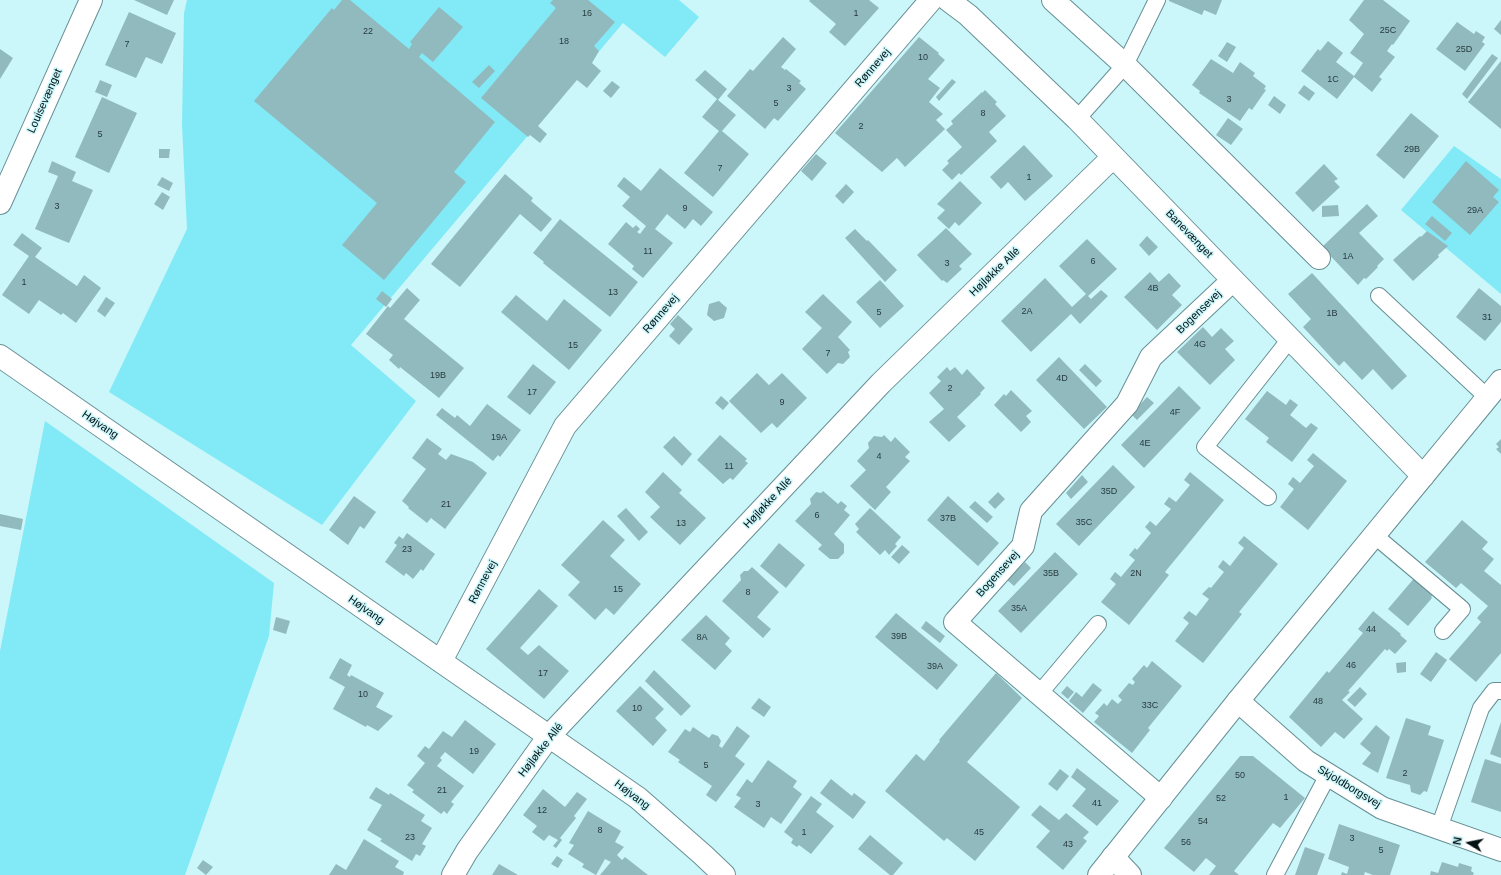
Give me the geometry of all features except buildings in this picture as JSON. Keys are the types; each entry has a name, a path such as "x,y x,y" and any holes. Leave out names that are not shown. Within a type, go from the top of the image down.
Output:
{"street":[{"name":"Louisevænget","path":"0,202 91,0"},
{"name":"Rønnevej","path":"441,661 565,426 931,0"},
{"name":"Banevænget","path":"948,0 968,15 1077,118 1113,157 1423,476"},
{"path":"1053,0 1125,65 1319,258"},
{"name":"Højløkke Allé","path":"453,875 467,851 549,736 881,383 1113,157"},
{"name":"Bogensevej","path":"1161,798 955,622 1023,546 1031,511 1126,404 1151,357 1233,280"},
{"name":"Højvang","path":"0,356 638,798 724,875"},
{"path":"1099,875 1238,701 1494,390"},
{"name":"Skjoldborgsvej","path":"1238,701 1306,761 1382,808 1501,850"},
{"path":"1113,857 1130,875"}],"lane":[{"path":"1077,118 1125,65 1157,0"},
{"path":"1379,296 1494,390"},
{"path":"1268,497 1206,447 1290,339"},
{"path":"1374,535 1462,609 1443,631"},
{"path":"1039,694 1098,624"},
{"path":"1439,828 1481,708 1494,691 1501,691"},
{"path":"1275,875 1328,775"}],"shaded area":[{"path":"187,0 679,0 699,17 665,57 623,23 351,345 416,401 322,525 109,392 187,229 182,125 184,13"},
{"path":"1454,146 1501,179 1501,294 1401,210"},
{"path":"45,421 274,583 269,636 185,875 0,875 0,651"}]}
